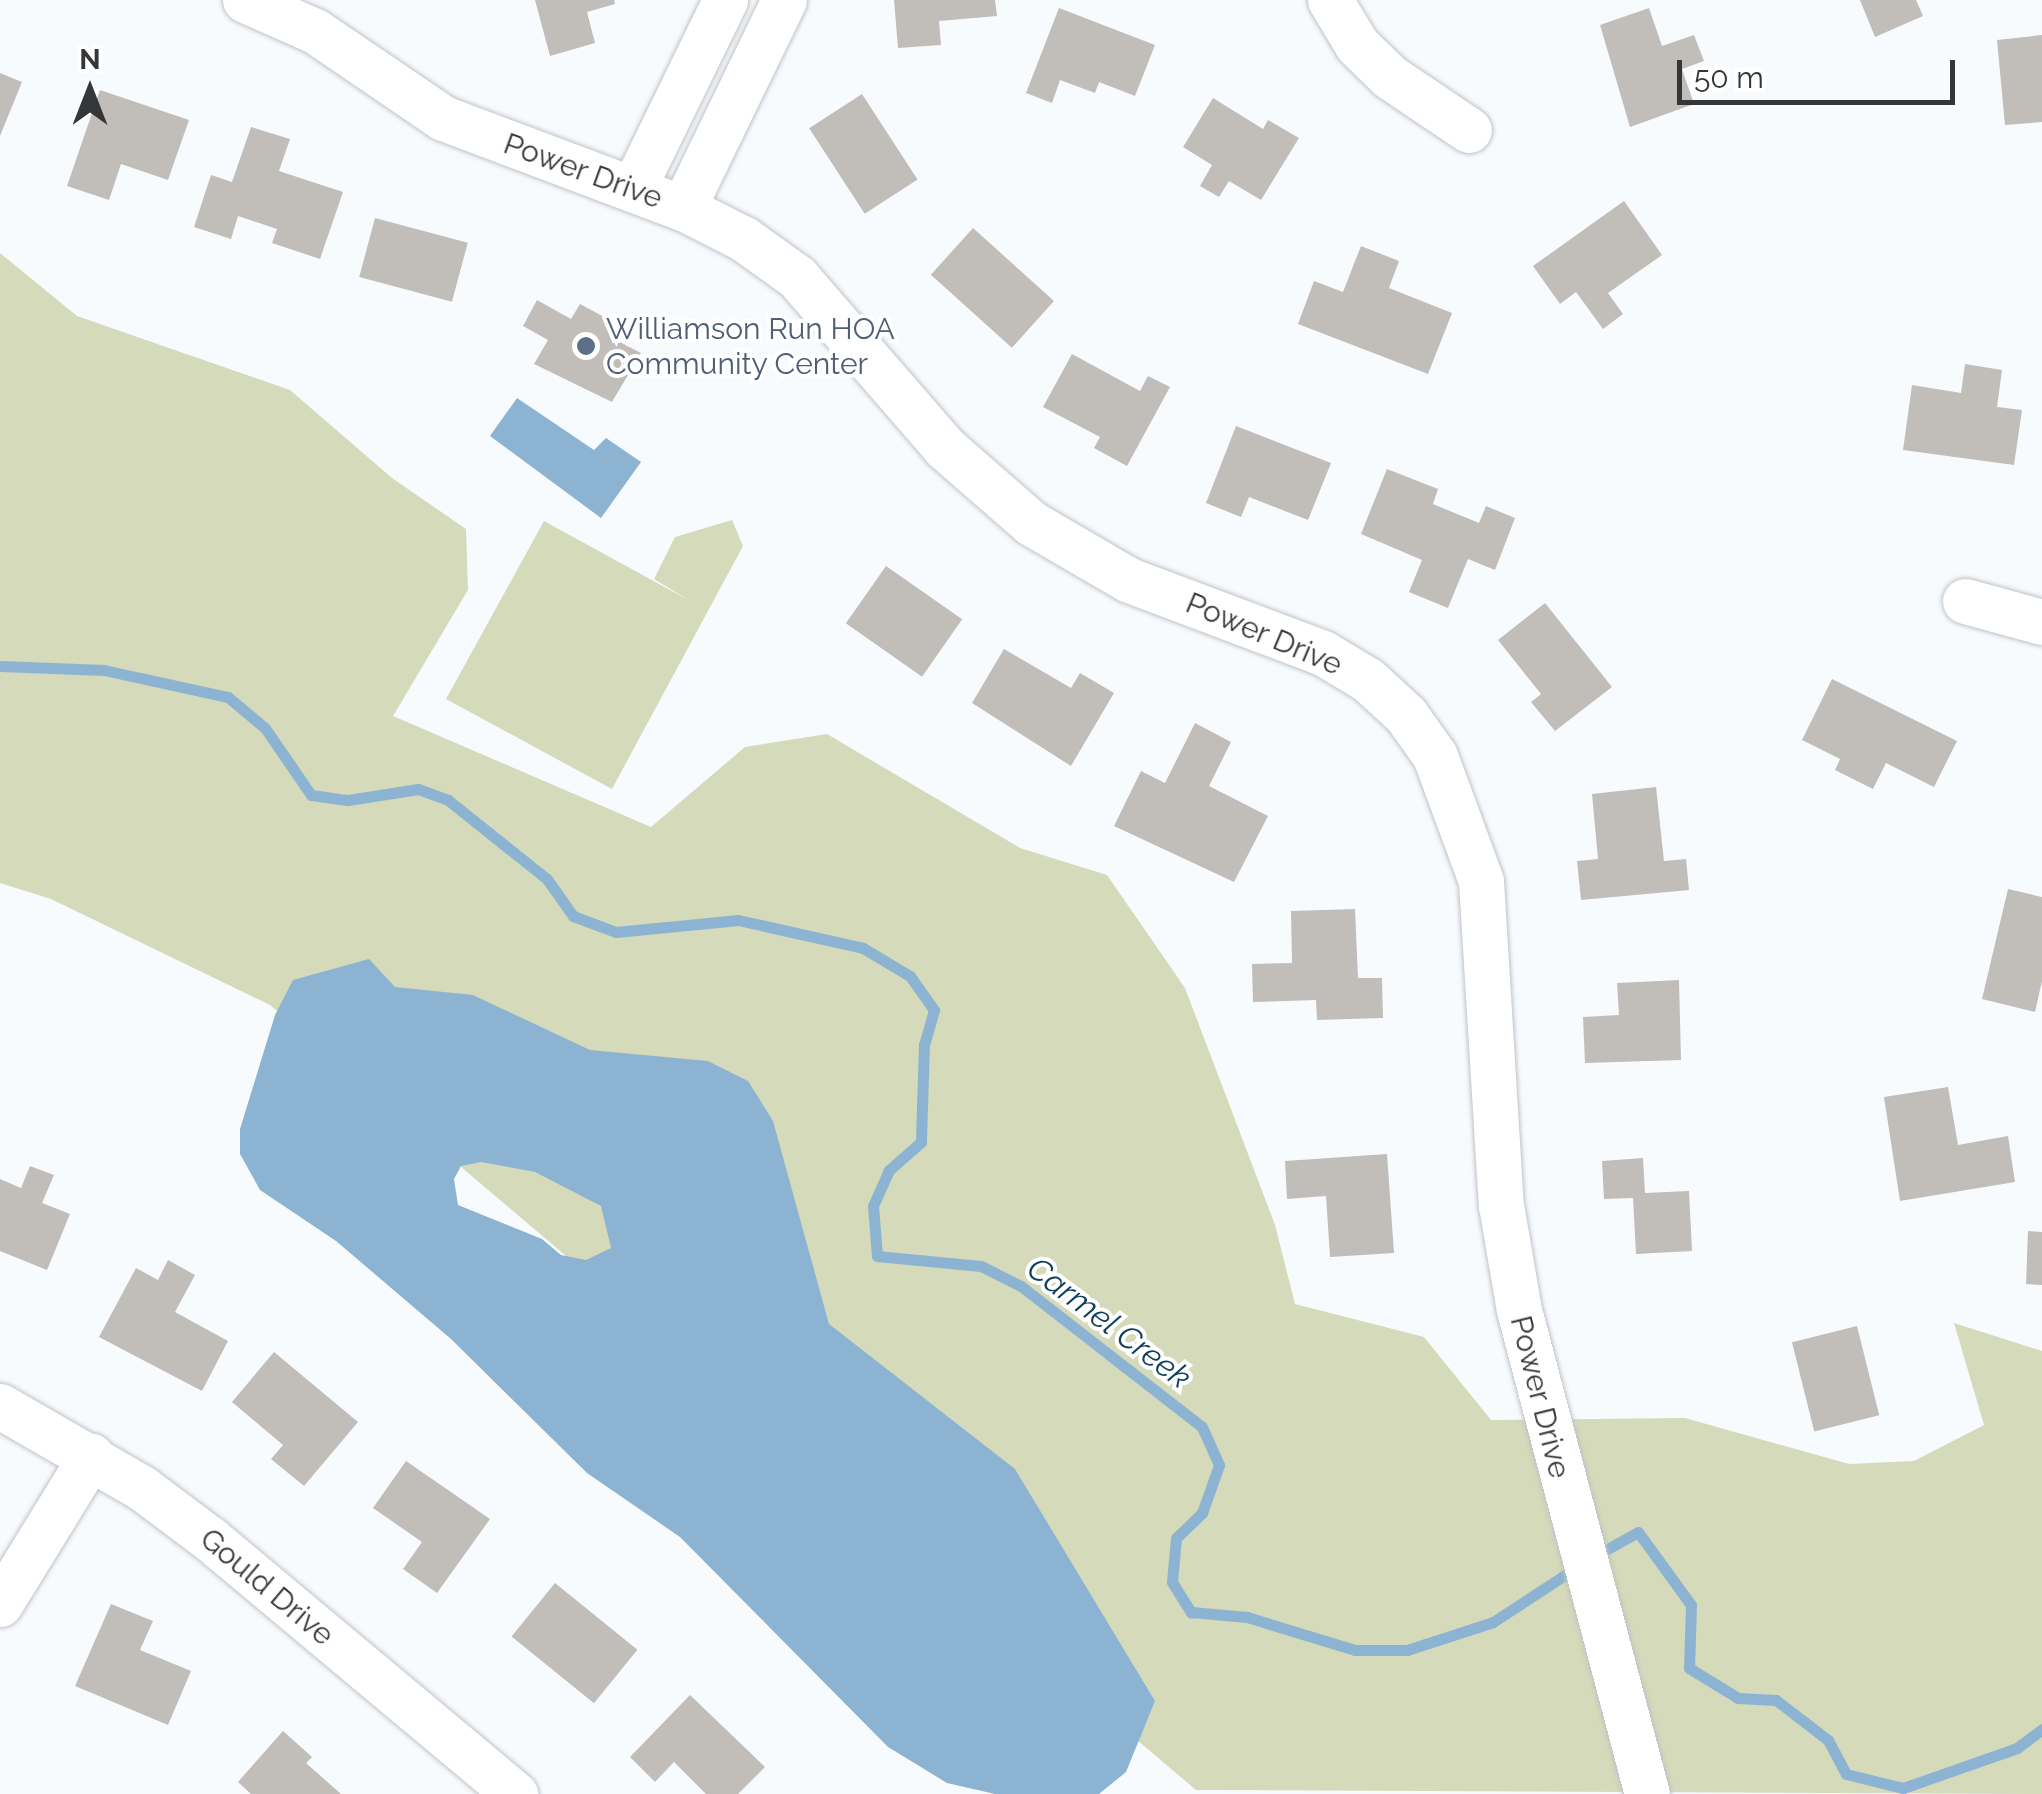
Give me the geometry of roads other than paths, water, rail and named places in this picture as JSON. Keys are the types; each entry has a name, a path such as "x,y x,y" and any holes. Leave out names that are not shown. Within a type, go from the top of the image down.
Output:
{"street":[{"name":"Power Drive","path":"245,0 316,31 443,118 684,208 744,238 797,278 944,447 1031,522 1129,580 1323,653 1368,680 1406,715 1435,756 1481,881 1501,1205 1561,1483 1647,1794"},
{"path":"633,189 726,0"},
{"path":"684,208 784,0"},
{"path":"1330,0 1357,44 1390,77 1470,130"},
{"path":"1965,602 2042,622"},
{"name":"Gould Drive","path":"0,1406 91,1456 210,1539 515,1794"},
{"path":"0,1604 91,1456"}],"water":[{"path":"517,398 594,450 606,438 641,462 601,518 490,436"},
{"path":"369,959 395,987 473,995 590,1050 708,1061 748,1081 773,1121 829,1324 1015,1469 1155,1701 1126,1772 1099,1794 995,1794 947,1783 888,1747 680,1537 587,1473 451,1339 336,1241 260,1190 240,1154 240,1129 275,1015 293,980","holes":["481,1162 535,1172 601,1206 611,1248 586,1260 561,1255 542,1239 458,1205 454,1179 461,1166"]}],"waterway":[{"name":"Carmel Creek","path":"0,666 104,670 228,697 265,728 311,795 348,800 418,789 448,800 547,879 573,916 616,932 738,920 863,948 910,976 934,1010 924,1044 921,1142 889,1170 873,1206 877,1256 981,1266 1021,1286 1202,1427 1219,1465 1202,1513 1176,1538 1172,1582 1191,1612 1247,1617 1355,1650 1407,1650 1493,1622 1577,1567"},
{"name":"Carmel Creek","path":"1593,1557 1638,1532 1691,1605 1689,1668 1738,1698 1776,1700 1828,1740 1846,1774 1903,1788 2017,1748 2042,1729"}],"place":[{"name":"Williamson Run HOA Community Center","path":"586,346"}]}
